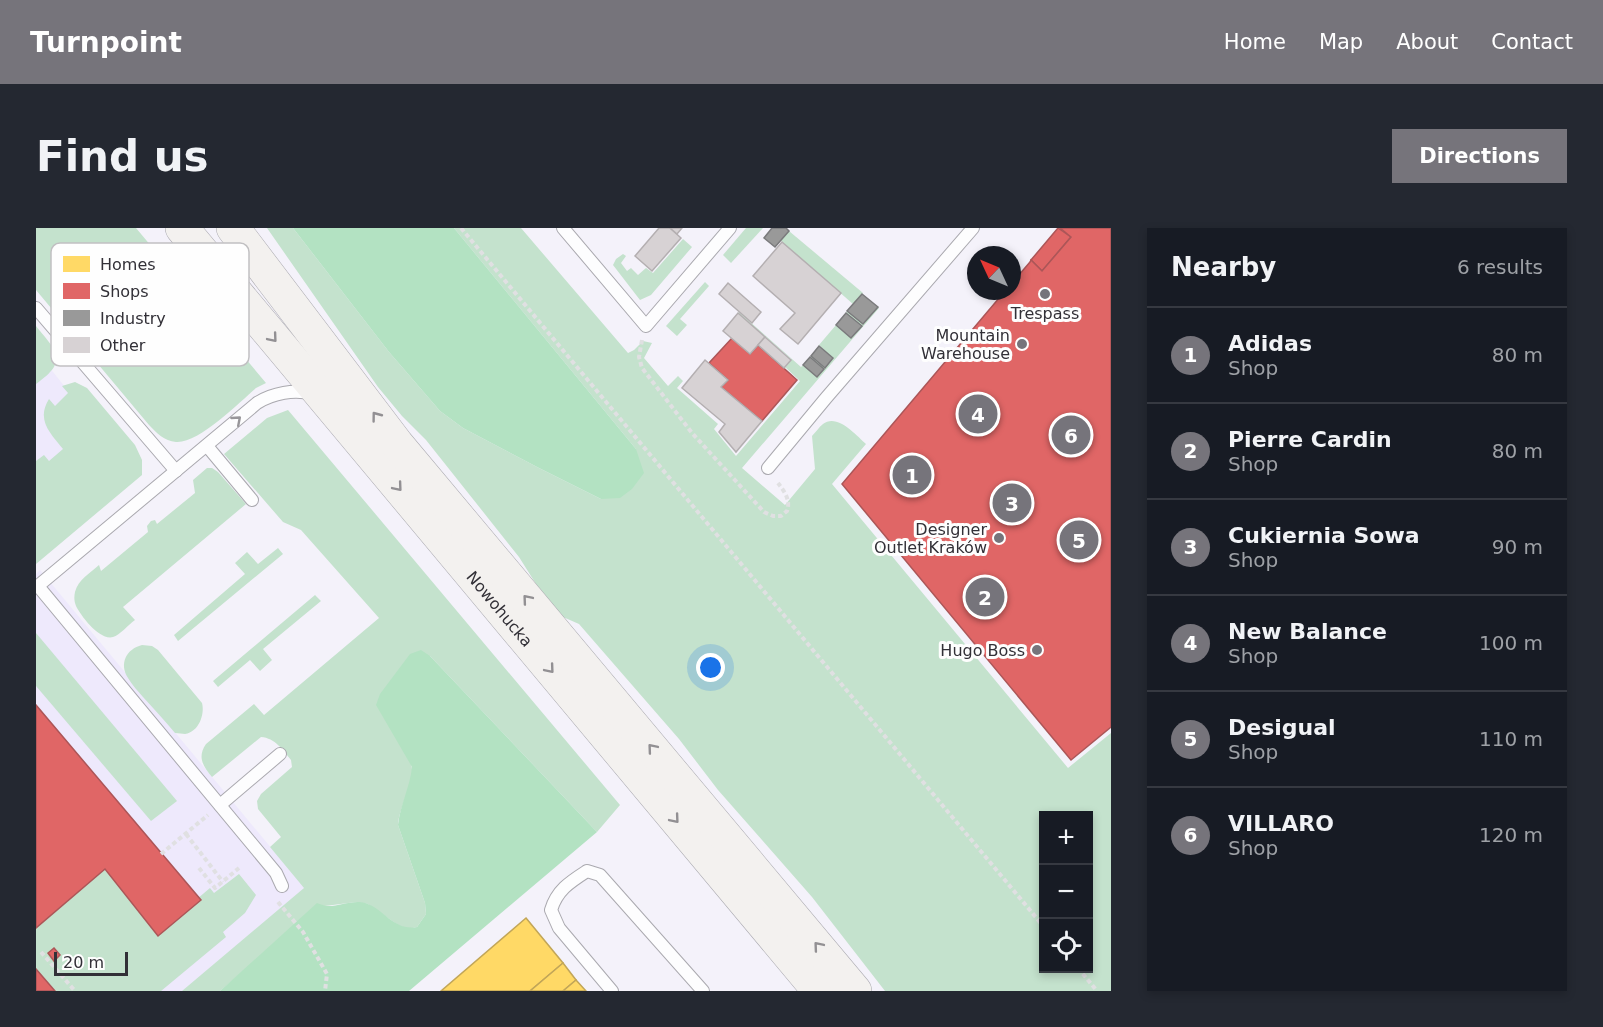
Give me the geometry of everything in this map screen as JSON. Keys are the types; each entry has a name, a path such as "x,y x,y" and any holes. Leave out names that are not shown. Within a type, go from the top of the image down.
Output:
{"main road":[{"name":"Nowohucka","path":"182,228 194,243"},
{"name":"Nowohucka","path":"233,228 244,243"},
{"name":"Nowohucka","path":"249,249 397,444 855,991"},
{"name":"Nowohucka","path":"249,308 819,991"}],"lane":[{"path":"563,228 646,326 730,228"},
{"path":"768,468 973,228"},
{"path":"36,308 51,325"},
{"path":"86,366 176,471"},
{"path":"282,886 276,873 38,586 257,403 269,396 288,392 318,396 327,402"},
{"path":"207,446 252,500"},
{"path":"220,805 280,754"},
{"path":"612,991 559,928 551,910 555,898 571,881 587,871 600,875 703,991"}],"path":[{"path":"461,228 1039,921"},
{"path":"646,326 639,357 642,368 692,433 764,512 773,516 781,516 788,511 787,497 768,468"},
{"path":"161,854 220,805"},
{"path":"186,834 223,882"},
{"path":"199,868 215,888 239,868"},
{"path":"277,901 303,932 327,974 325,991"},
{"path":"41,952 75,991"},
{"path":"1081,973 1097,991"}],"shaded area":[{"path":"36,341 49,367 69,392 94,411 36,489"},
{"path":"40,570 317,903 220,991 36,991 36,574"}],"green space":[{"path":"36,228 136,228 149,243 51,243 51,308 36,290"},
{"path":"267,228 293,228 389,352 440,411 463,428 601,499 636,449 454,228 521,228 628,353 643,341 652,343 644,358 668,386 678,376 683,381 677,388 718,424 714,429 736,456 800,381 785,367 791,359 738,313 801,367 803,365 817,377 824,369 810,357 825,368 833,359 819,345 836,325 851,338 862,326 846,313 847,311 863,324 878,307 879,308 742,468 785,505 815,469 812,436 828,421 846,426 866,444 832,484 1068,768 1111,733 1111,991 885,991 812,897 718,790 679,739 579,624 563,617 536,584 519,557 426,440 378,387"},
{"path":"293,228 454,228 636,449 644,473 632,489 620,498 601,499 463,428 440,411 389,352"},
{"path":"746,228 763,228 731,263 723,255"},
{"path":"789,231 863,293 853,304 782,242 781,240"},
{"path":"683,239 692,247 651,295 640,300 613,265 616,259 623,254 626,256 621,263 627,271 631,268 638,275 646,268 653,273"},
{"path":"705,282 709,286 680,319 687,325 677,336 666,326"},
{"path":"36,326 51,345 51,366 54,366 36,384"},
{"path":"249,363 266,383 256,388 206,430 185,441 168,440 149,425 100,366 249,366"},
{"path":"75,382 87,388 135,445 142,460 142,475 36,564 36,461 44,455 49,461 63,449 46,426 45,407 49,399 55,406 68,393 62,386"},
{"path":"288,410 620,805 597,832 430,656 406,755 412,774 398,825 425,903 426,914 417,927 408,929 398,925 368,904 356,902 325,906 220,991 182,991 304,888 270,847 281,837 258,809 257,801 261,794 292,767 291,760 275,742 261,737 212,777 202,761 203,749 254,704 264,715 379,618 301,530 283,522 224,454 267,418"},
{"path":"207,468 218,472 246,504 123,607 135,620 113,637 97,632 76,606 74,596 79,584 99,565 101,571 148,532 147,526 151,521 155,520 157,524 195,493 193,480"},
{"path":"278,548 283,554 178,641 174,635 245,574 235,563 247,552 258,564"},
{"path":"315,595 321,601 263,649 272,660 260,671 250,660 218,687 213,681"},
{"path":"36,633 177,801 151,821 36,686"},
{"path":"142,645 152,646 158,650 202,703 203,712 200,722 190,733 175,733 135,688 125,673 124,662 128,654"},
{"path":"421,650 430,656 597,832 409,991 220,991 317,903 331,906 363,902 396,923 409,927 417,927 426,914 425,903 398,825 412,767 376,705 380,694 410,654"},
{"path":"105,869 158,932 210,888 214,893 239,874 256,895 245,913 223,932 226,937 161,991 55,991 36,969 36,928"}],"building: Homes":[{"path":"526,918 563,963 530,991 441,991"},
{"path":"563,963 576,980 563,991 530,991"},
{"path":"576,980 586,991 563,991"}],"building: Shops":[{"path":"1058,228 1071,237 1042,271 1031,260"},
{"name":"Designer Outlet Kraków","path":"1060,228 1111,228 1111,727 1071,760 842,484 997,300 1021,300 1021,272 1031,260 1042,271 1071,237"},
{"path":"732,338 750,354 758,345 797,380 762,421 721,387 728,380 709,363"},
{"path":"36,705 201,900 158,936 105,869 36,928"},
{"path":"54,948 60,955 54,961 48,953"},
{"path":"36,969 55,991 36,991"}],"building: Industry":[{"path":"772,228 786,228 789,231 775,247 764,238"},
{"path":"862,294 878,307 863,324 847,311"},
{"path":"846,313 862,326 851,338 836,325"},
{"path":"819,346 833,358 825,368 811,356"},
{"path":"810,357 824,369 817,377 803,365"}],"building: Other":[{"path":"659,228 670,228 681,238 652,271 635,256"},
{"path":"670,228 682,228 677,234"},
{"path":"782,242 841,293 798,344 780,329 795,313 753,276"},
{"path":"728,283 761,312 752,323 719,294"},
{"path":"738,313 765,337 750,354 723,331"},
{"path":"765,337 791,360 784,368 758,345"},
{"path":"705,360 728,380 721,387 762,421 736,452 719,432 725,424 682,388"}],"place":[{"name":"Trespass","path":"1045,294"},
{"name":"Mountain Warehouse","path":"1022,344"},
{"name":"New Balance","path":"978,414"},
{"name":"VILLARO","path":"1071,435"},
{"name":"Adidas","path":"912,475"},
{"name":"Cukiernia Sowa","path":"1012,503"},
{"name":"Designer Outlet Kraków","path":"999,538"},
{"name":"Desigual","path":"1079,540"},
{"name":"Pierre Cardin","path":"985,597"},
{"name":"Hugo Boss","path":"1037,650"}]}
